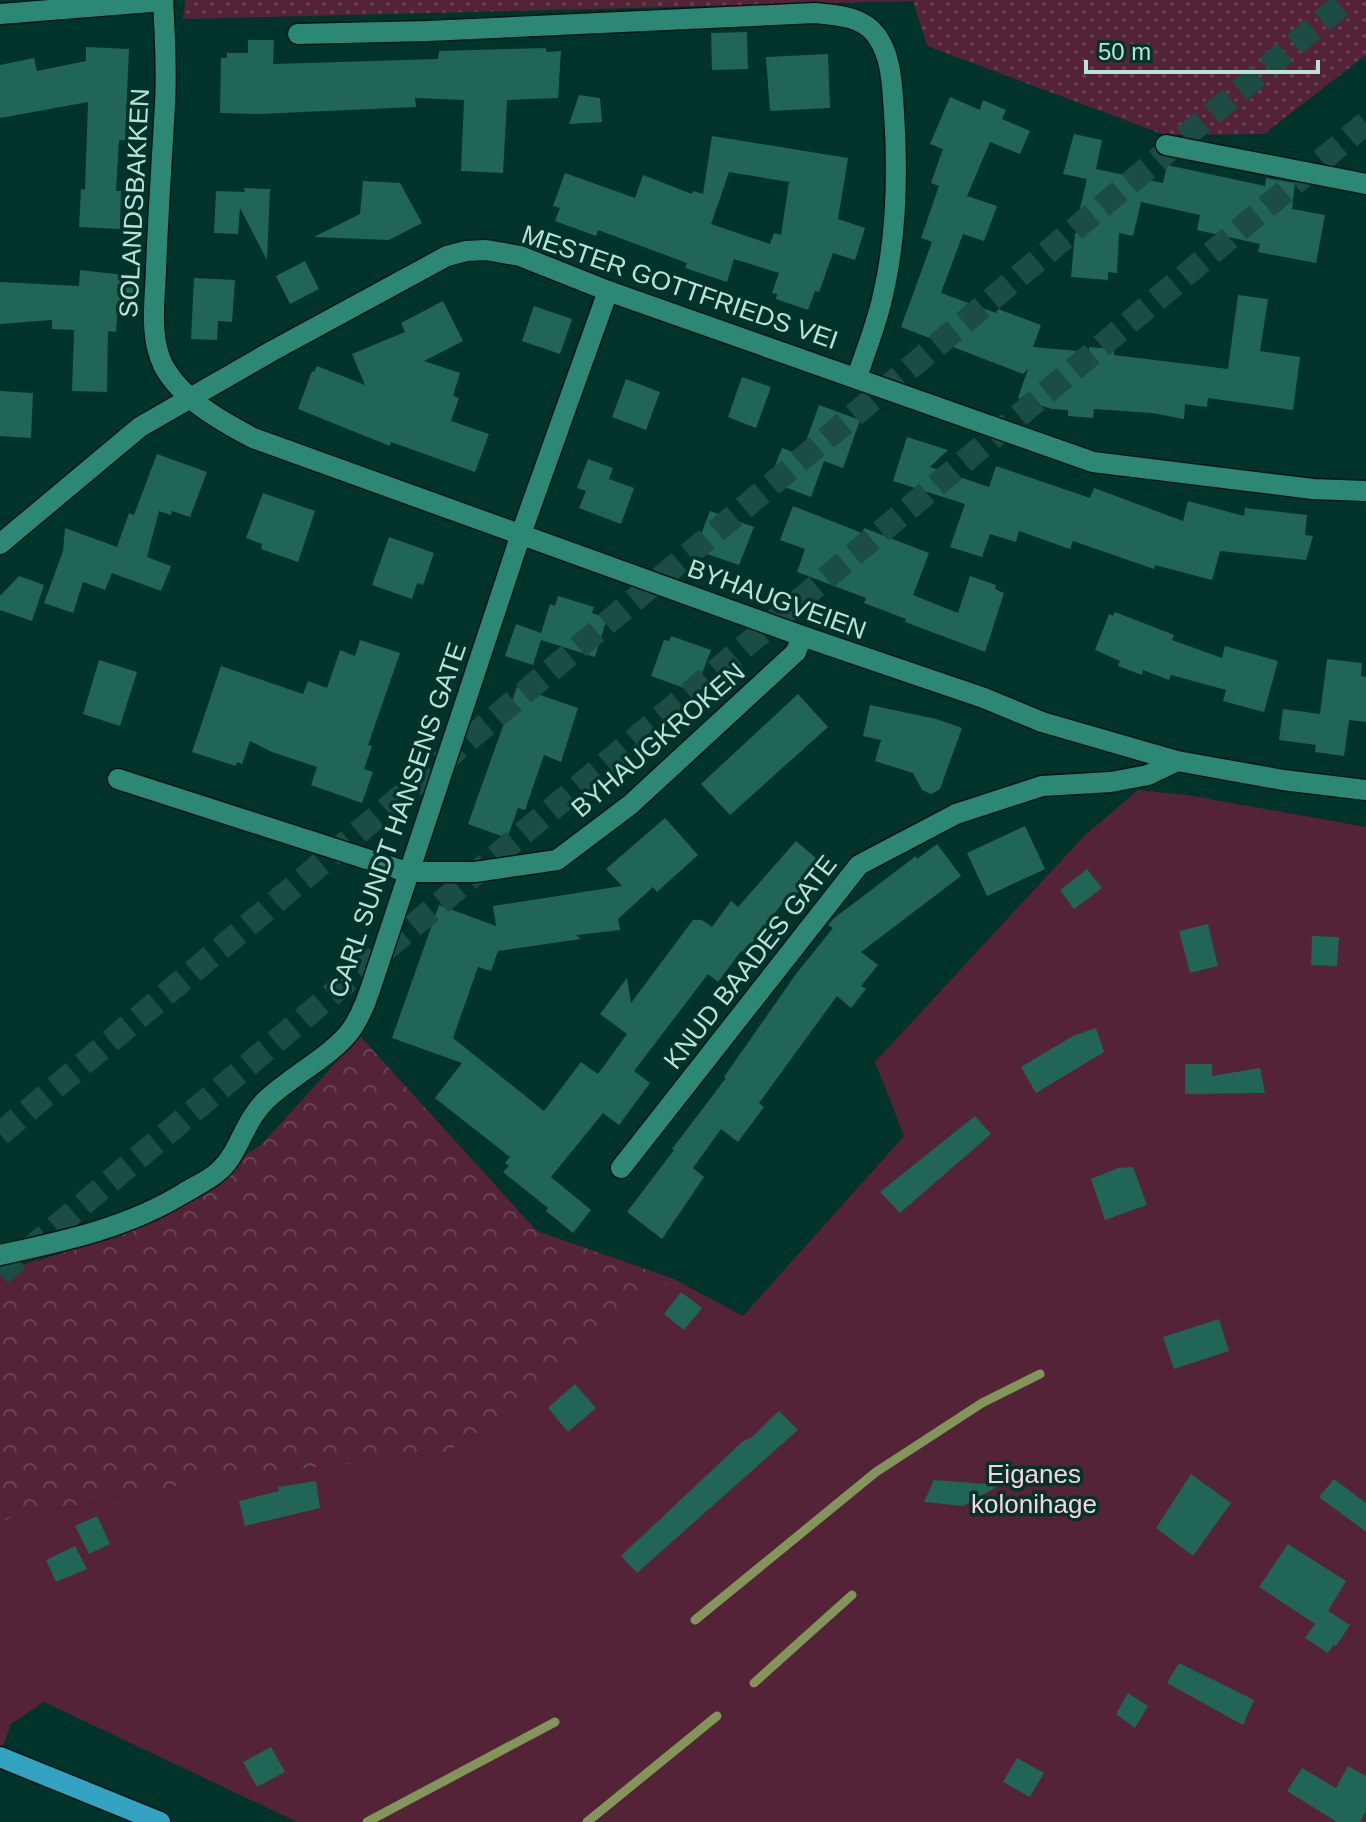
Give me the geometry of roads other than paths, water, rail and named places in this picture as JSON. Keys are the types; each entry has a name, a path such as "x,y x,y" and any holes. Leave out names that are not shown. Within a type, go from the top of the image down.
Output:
{"main road":[{"path":"0,1757 160,1822"}],"street":[{"path":"0,14 163,0"},
{"name":"SOLANDSBAKKEN","path":"163,0 165,102 154,340 164,367 190,398"},
{"path":"298,34 815,13 849,16 876,34 890,67 898,167 891,253 883,296 857,377"},
{"path":"1166,145 1366,184"},
{"name":"MESTER GOTTFRIEDS VEI","path":"0,544 140,427 447,256 486,250 520,256 608,291 1093,462 1313,489 1366,491"},
{"name":"CARL SUNDT HANSENS GATE","path":"0,1255 137,1219 220,1170 263,1102 350,1031 364,1007 521,534 608,291"},
{"name":"BYHAUGVEIEN","path":"190,398 223,422 253,438 802,636 984,698 1042,722 1177,761 1283,780 1366,790"},
{"name":"BYHAUGKROKEN","path":"118,779 407,872 475,872 557,860 630,805 796,652 802,636"},
{"name":"KNUD BAADES GATE","path":"621,1168 859,865 956,814 1013,795 1042,786 1111,782 1148,775 1177,761"}],"waterway":[{"path":"695,1620 876,1472 982,1403 1040,1374"},
{"path":"754,1683 852,1595"},
{"path":"587,1822 717,1716"},
{"path":"367,1822 555,1722"}],"tunnel":[{"path":"0,1134 1347,0"},
{"path":"0,1274 1366,123"}],"park label":[{"name":"Eiganes kolonihage","path":"1034,1489"}]}
